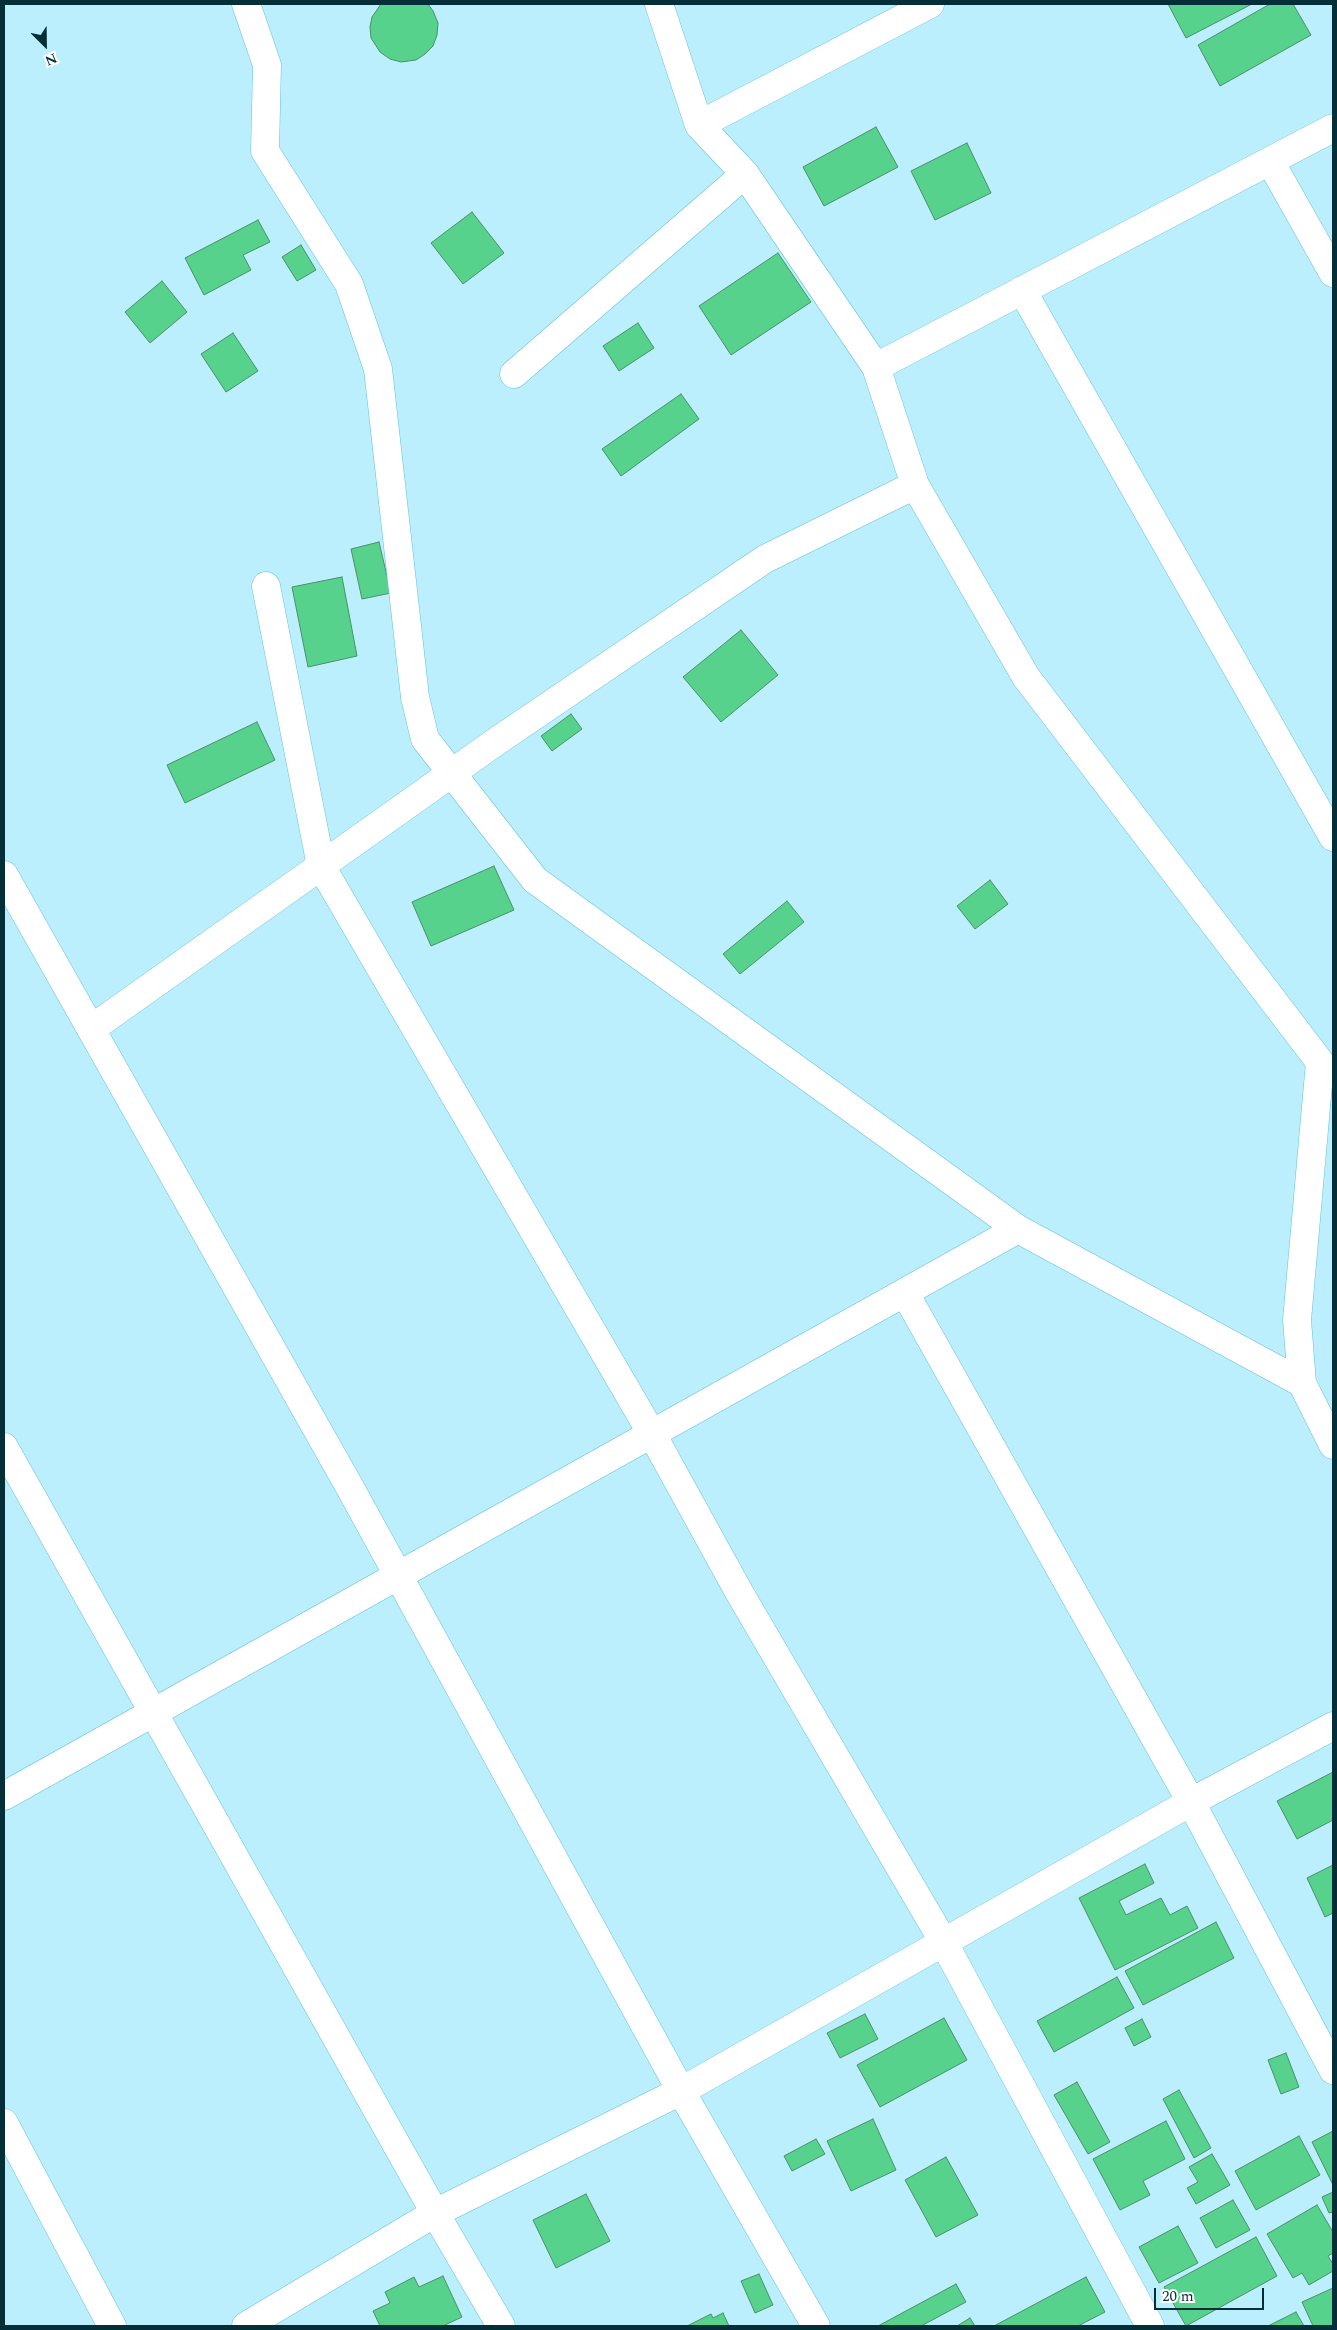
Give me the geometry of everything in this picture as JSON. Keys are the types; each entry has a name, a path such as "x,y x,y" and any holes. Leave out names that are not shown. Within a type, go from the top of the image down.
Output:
{"street":[{"path":"246,4 267,65 265,151 349,284 378,369 415,697 425,739 453,772 535,880 1018,1229 1302,1383"},
{"path":"659,4 699,125 744,174 876,367 915,485 1026,677 1327,1059 1297,1320 1302,1383 1333,1444"},
{"path":"699,125 930,4"},
{"path":"876,367 1333,128"},
{"path":"1270,161 1333,273"},
{"path":"514,374 744,174"},
{"path":"1022,290 1333,837"},
{"path":"91,1029 453,772 765,560 915,485"},
{"path":"266,586 321,866 652,1434 739,1592 943,1941 1150,2326"},
{"path":"4,875 399,1576 681,2091 816,2326"},
{"path":"4,1796 1018,1229"},
{"path":"905,1292 1191,1802 1333,2070"},
{"path":"4,1447 435,2213 502,2326"},
{"path":"246,2326 435,2213 681,2091 1191,1802 1333,1726"},
{"path":"4,2123 112,2326"}],"building":[{"path":"381,4 428,4 438,23 437,35 433,46 416,60 401,62 390,59 380,52 371,38 370,27 372,17"},
{"path":"1168,4 1252,4 1186,38"},
{"path":"1270,4 1293,4 1311,35 1220,86 1198,45"},
{"path":"876,127 898,167 824,206 803,167"},
{"path":"967,143 991,193 935,220 911,171"},
{"path":"472,212 504,253 463,284 431,243"},
{"path":"258,220 270,242 243,255 251,270 204,295 185,258"},
{"path":"301,245 316,270 297,281 282,257"},
{"path":"778,253 811,302 731,355 699,306"},
{"path":"162,281 187,312 150,343 125,312"},
{"path":"638,323 654,348 619,371 603,346"},
{"path":"233,333 258,371 226,392 201,354"},
{"path":"681,394 699,419 621,476 602,449"},
{"path":"379,542 391,593 362,599 351,549"},
{"path":"342,577 357,656 308,667 292,587"},
{"path":"741,630 778,675 721,722 683,677"},
{"path":"571,714 582,729 552,751 541,736"},
{"path":"257,722 275,760 185,803 167,765"},
{"path":"494,866 514,910 431,946 412,902"},
{"path":"990,880 1008,904 975,929 957,906"},
{"path":"787,901 804,922 740,974 723,954"},
{"path":"1333,1772 1333,1820 1297,1839 1277,1801"},
{"path":"1145,1864 1154,1883 1119,1901 1126,1915 1161,1898 1170,1915 1187,1906 1198,1928 1115,1970 1079,1898"},
{"path":"1333,1865 1333,1913 1325,1917 1307,1878"},
{"path":"1216,1922 1234,1958 1143,2005 1125,1971"},
{"path":"1117,1977 1134,2008 1054,2052 1037,2021"},
{"path":"865,2014 878,2039 840,2058 827,2033"},
{"path":"944,2018 967,2060 880,2107 857,2065"},
{"path":"1142,2019 1151,2037 1134,2046 1125,2028"},
{"path":"1286,2053 1299,2087 1281,2094 1268,2060"},
{"path":"1077,2082 1110,2142 1088,2154 1054,2095"},
{"path":"1179,2090 1211,2148 1194,2158 1163,2099"},
{"path":"873,2119 896,2170 851,2191 827,2141"},
{"path":"1166,2121 1185,2159 1143,2181 1150,2195 1120,2210 1093,2159"},
{"path":"1333,2131 1333,2185 1312,2142"},
{"path":"1299,2136 1320,2175 1256,2210 1235,2171"},
{"path":"816,2139 825,2154 792,2171 784,2156"},
{"path":"1212,2154 1230,2185 1196,2204 1187,2188 1198,2182 1189,2167"},
{"path":"946,2157 978,2215 936,2237 905,2180"},
{"path":"1333,2192 1333,2212 1329,2213 1322,2197"},
{"path":"586,2194 610,2241 556,2268 533,2220"},
{"path":"1233,2200 1250,2230 1216,2248 1200,2218"},
{"path":"1317,2205 1333,2232 1333,2253 1328,2256 1333,2264 1333,2271 1309,2285 1302,2273 1293,2278 1267,2234"},
{"path":"1178,2226 1198,2263 1159,2283 1139,2247"},
{"path":"1256,2237 1277,2276 1186,2326 1164,2287"},
{"path":"759,2274 773,2305 755,2313 741,2281"},
{"path":"443,2276 462,2317 443,2326 380,2326 373,2311 390,2303 385,2292 414,2277 419,2287"},
{"path":"1086,2277 1105,2312 1078,2326 994,2326"},
{"path":"956,2284 966,2302 921,2326 878,2326"},
{"path":"1333,2288 1333,2326 1313,2326 1302,2302"},
{"path":"1296,2312 1304,2326 1268,2326"},
{"path":"723,2313 729,2326 687,2326 711,2314 713,2318"},
{"path":"970,2318 975,2326 957,2326"}]}
